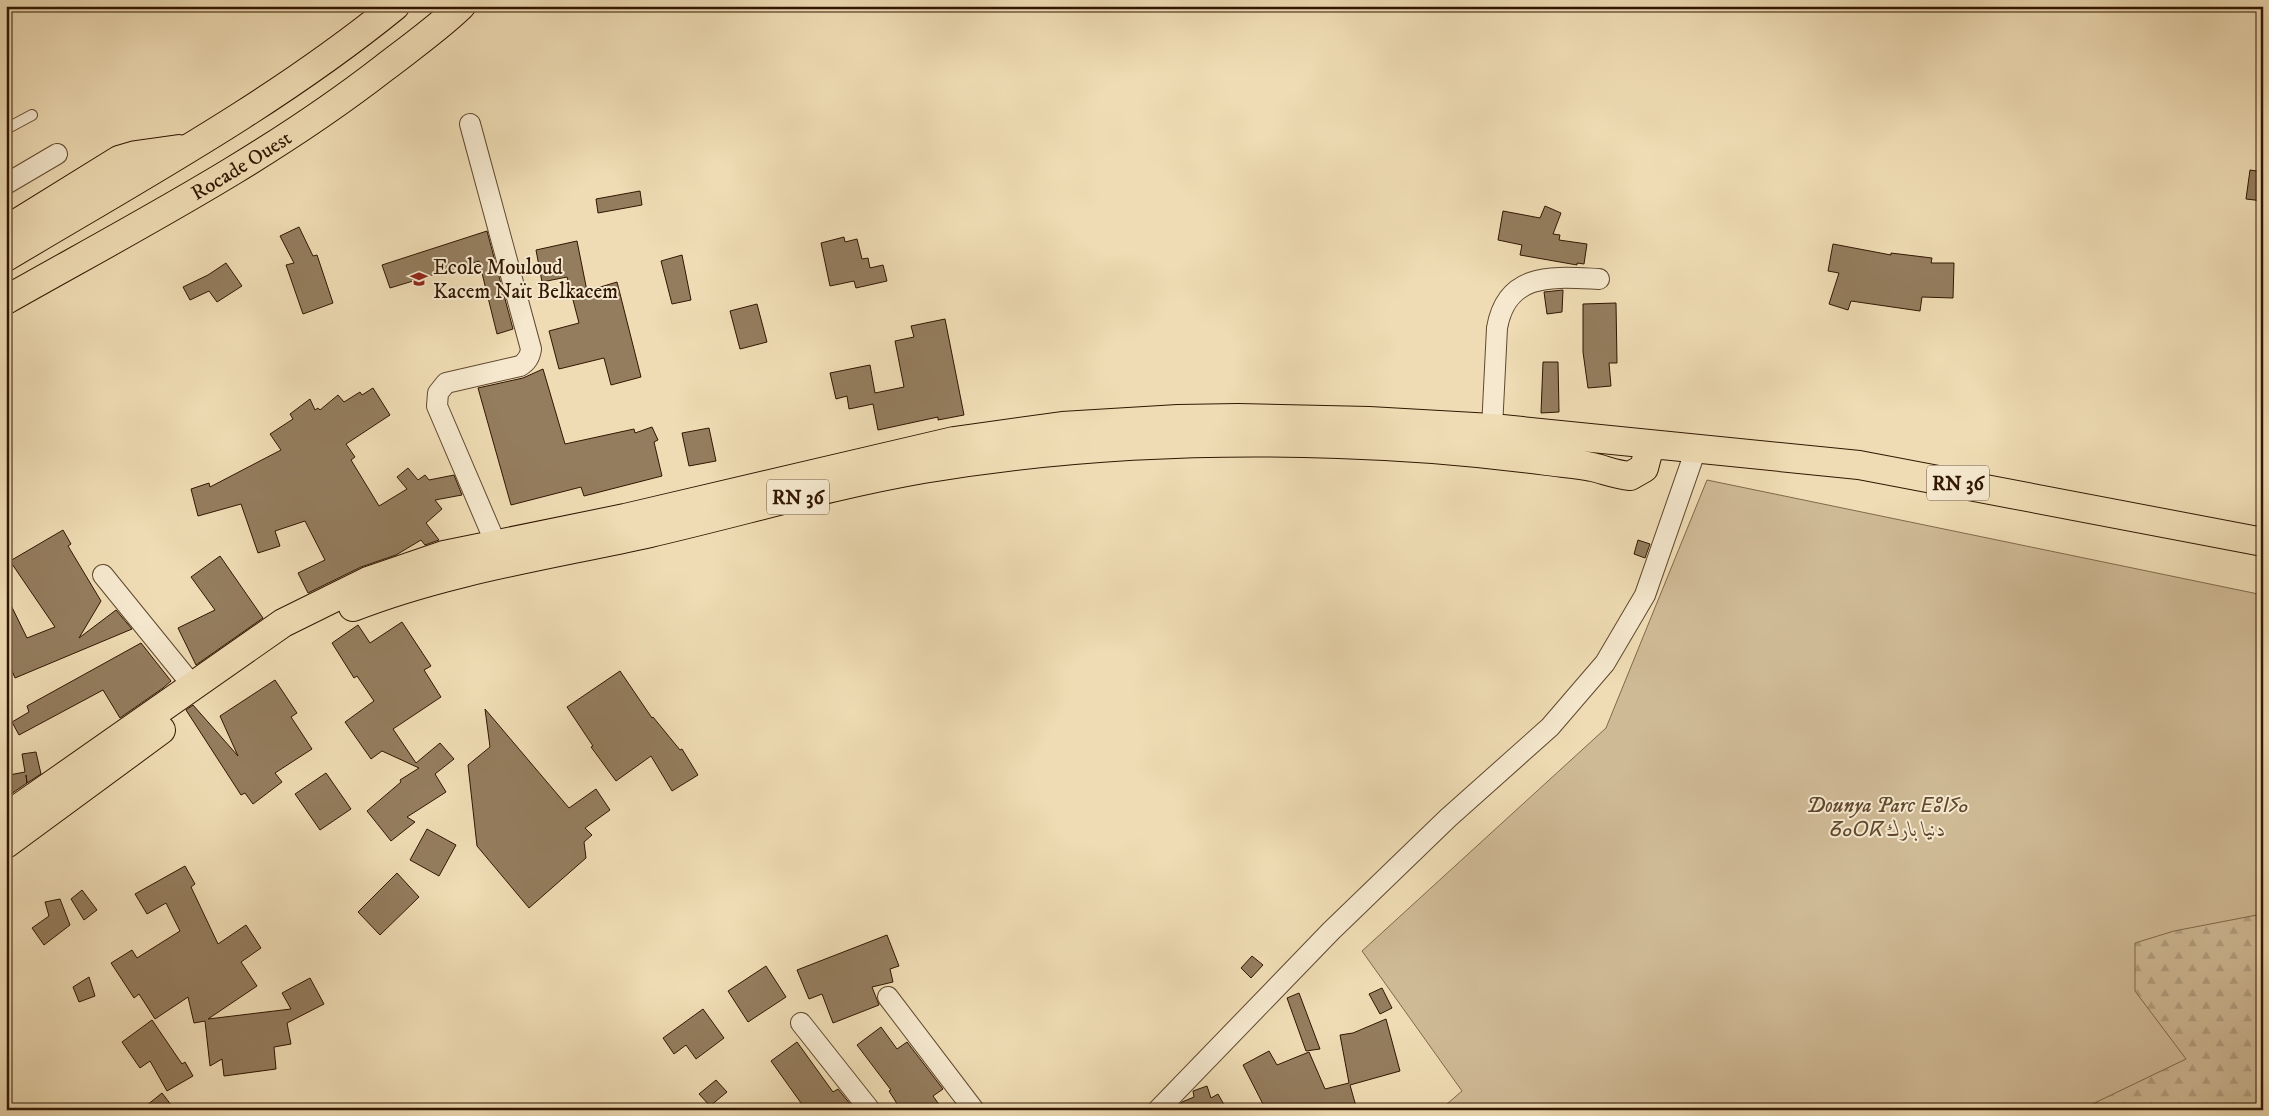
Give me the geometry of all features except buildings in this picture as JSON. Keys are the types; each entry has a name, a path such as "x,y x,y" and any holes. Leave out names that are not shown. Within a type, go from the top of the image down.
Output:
{"main road":[{"name":"Rocade Ouest","path":"6,258 188,148 317,66 395,6"},
{"name":"Rocade Ouest","path":"6,300 257,157 340,102 419,42 461,6"},
{"path":"6,230 119,160 136,155 188,148"},
{"name":"RN 36","path":"6,817 283,623 339,594 406,567 496,544 625,518 954,441 1035,429 1126,421 1238,418 1369,421 1492,428 1859,465 2263,542"},
{"name":"RN 36","path":"6,844 218,688 317,625 376,598 511,562 699,522 872,479 1023,455 1208,443 1341,444 1504,456 1591,467 1630,476 1644,468 1650,444"}],"street":[{"path":"470,124 530,354 525,363 520,366 446,383 438,393 437,406 496,544"},
{"path":"6,184 57,154"},
{"path":"1492,428 1497,328 1499,318 1508,300 1524,286 1543,278 1600,279"},
{"path":"1158,1110 1338,924 1448,818 1550,727 1605,663 1645,595 1696,449"},
{"path":"103,575 193,686"},
{"path":"888,997 974,1110"},
{"path":"801,1023 870,1110"}],"lane":[{"path":"6,129 32,114"}],"green space":[{"name":"Dounya Parc ⴹⵓⵏⵢⴰ ⵒⴰⵔⴽ دنيا بارك","path":"1707,480 2263,595 2263,1110 1440,1110 1462,1091 1362,951 1606,728"},
{"path":"2257,915 2263,917 2263,1110 2080,1110 2186,1059 2135,991 2135,943 2174,931"}],"place":[{"name":"Ecole Mouloud Kacem Naït Belkacem","path":"419,279"}]}
